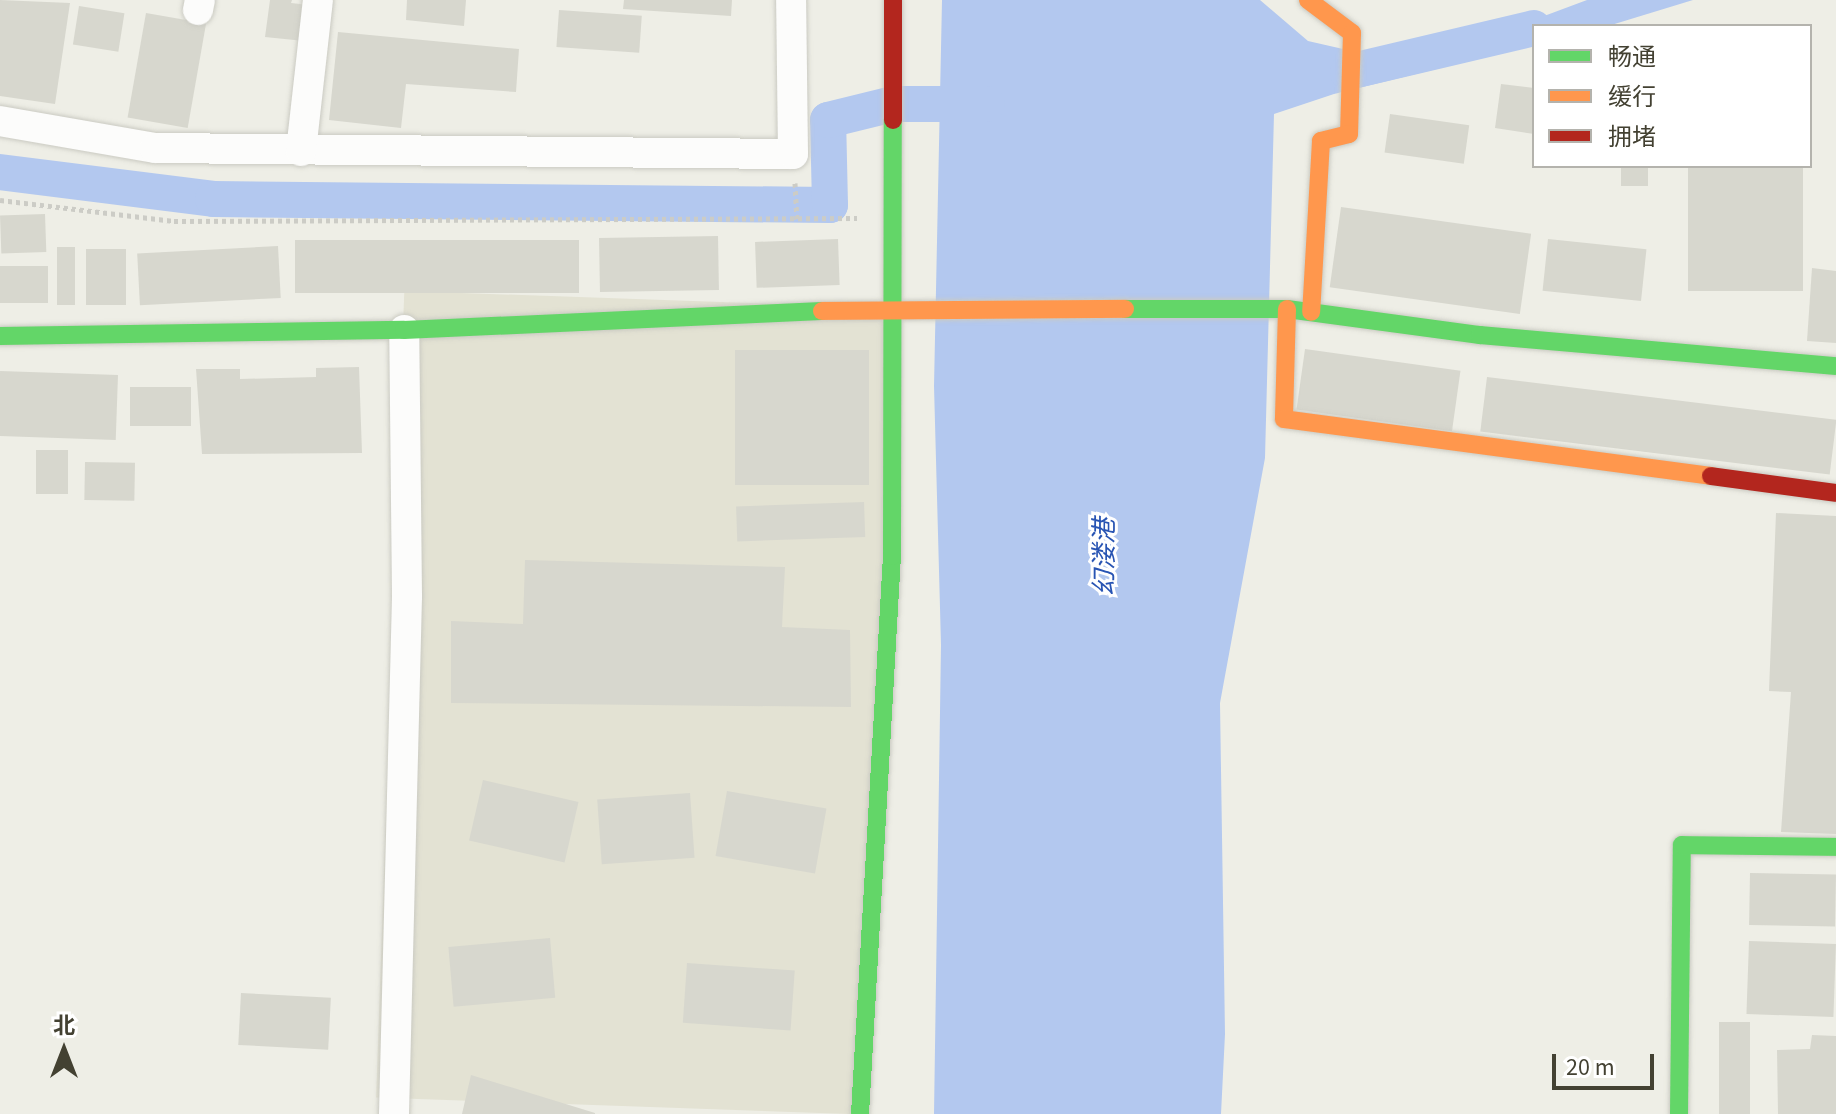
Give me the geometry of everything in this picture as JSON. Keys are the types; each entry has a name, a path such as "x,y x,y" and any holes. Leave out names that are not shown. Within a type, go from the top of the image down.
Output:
{"street":[{"path":"301,151 318,0"},
{"path":"0,121 155,148 793,154 791,0"},
{"path":"860,1114 892,556 893,0"},
{"path":"1308,0 1352,33 1349,134 1321,141 1311,312"},
{"path":"0,336 404,330 892,308 1287,309 1480,335 1836,366"},
{"path":"1287,309 1284,419 1836,493"},
{"path":"394,1114 407,596 404,330"},
{"path":"1679,1114 1682,845 1836,847"}],"path":[{"path":"0,200 174,221 870,218"}],"shaded area":[{"path":"404,291 892,308 864,1114 376,1097"}],"water":[{"name":"幻溇港","path":"942,0 1260,0 1308,41 1413,65 1587,0 1693,0 1615,24 1532,24 1532,45 1334,94 1274,114 1265,458 1220,703 1225,1034 1221,1114 934,1114 941,645 934,386"}],"building":[{"path":"0,0 70,3 55,104 0,96"},
{"path":"270,0 292,0 291,3 309,5 304,41 265,37"},
{"path":"407,0 466,0 464,26 406,20"},
{"path":"624,0 732,0 731,16 623,9"},
{"path":"79,6 124,13 118,52 73,45"},
{"path":"559,10 642,16 639,53 556,47"},
{"path":"146,13 206,24 188,128 128,117"},
{"path":"338,32 519,49 516,92 406,84 401,128 329,120"},
{"path":"1501,84 1532,88 1532,134 1495,128"},
{"path":"1390,114 1469,125 1464,164 1385,153"},
{"path":"1621,168 1648,168 1648,186 1621,186"},
{"path":"1688,168 1803,168 1803,291 1688,291"},
{"path":"1341,207 1531,234 1520,314 1330,287"},
{"path":"45,214 46,252 1,254 0,216"},
{"path":"718,236 719,290 600,292 599,238"},
{"path":"838,239 840,285 757,288 755,242"},
{"path":"1548,239 1646,249 1641,301 1543,291"},
{"path":"295,240 579,240 579,293 295,293"},
{"path":"278,246 281,298 140,305 137,253"},
{"path":"57,247 75,247 75,305 57,305"},
{"path":"86,249 126,249 126,305 86,305"},
{"path":"0,266 48,266 48,303 0,303"},
{"path":"1812,268 1836,271 1836,343 1807,341"},
{"path":"1305,349 1460,371 1452,431 1297,409"},
{"path":"735,350 869,350 869,485 735,485"},
{"path":"359,367 362,453 202,454 196,369 240,369 240,379 316,377 316,368"},
{"path":"0,371 118,375 116,440 0,436"},
{"path":"1487,377 1836,420 1830,474 1480,432"},
{"path":"130,387 191,387 191,426 130,426"},
{"path":"36,450 68,450 68,494 36,494"},
{"path":"85,462 135,463 134,501 84,500"},
{"path":"864,502 865,537 737,541 736,506"},
{"path":"1776,513 1836,516 1836,834 1781,832 1791,692 1769,691"},
{"path":"525,560 785,567 782,627 850,630 851,707 451,703 451,621 523,624"},
{"path":"483,780 578,802 565,862 469,840"},
{"path":"727,791 826,809 815,874 716,856"},
{"path":"690,793 695,858 602,864 597,799"},
{"path":"1750,873 1836,875 1835,926 1749,925"},
{"path":"550,938 555,998 454,1007 448,947"},
{"path":"1749,941 1836,944 1833,1017 1746,1014"},
{"path":"687,963 795,971 791,1030 683,1023"},
{"path":"241,993 331,998 328,1050 238,1045"},
{"path":"1719,1022 1750,1022 1750,1114 1719,1114"},
{"path":"1812,1035 1836,1036 1836,1114 1778,1114 1777,1050 1810,1049"},
{"path":"471,1075 595,1113 595,1114 462,1114"}],"waterway":[{"path":"1348,72 1532,28"},
{"path":"0,172 213,199 830,205 828,120 893,104 987,104"}],"traffic: fast":[{"path":"860,1114 892,556 893,120"},
{"path":"1125,309 1287,309 1480,335 1836,366"},
{"path":"0,336 404,330 822,311"},
{"path":"1679,1114 1682,845 1836,847"}],"traffic: slow":[{"path":"1308,0 1352,33 1349,134 1321,141 1311,312"},
{"path":"822,311 1125,309"},
{"path":"1287,309 1284,419 1711,476"}],"traffic: jam":[{"path":"893,0 893,120"},
{"path":"1711,476 1836,493"}]}
